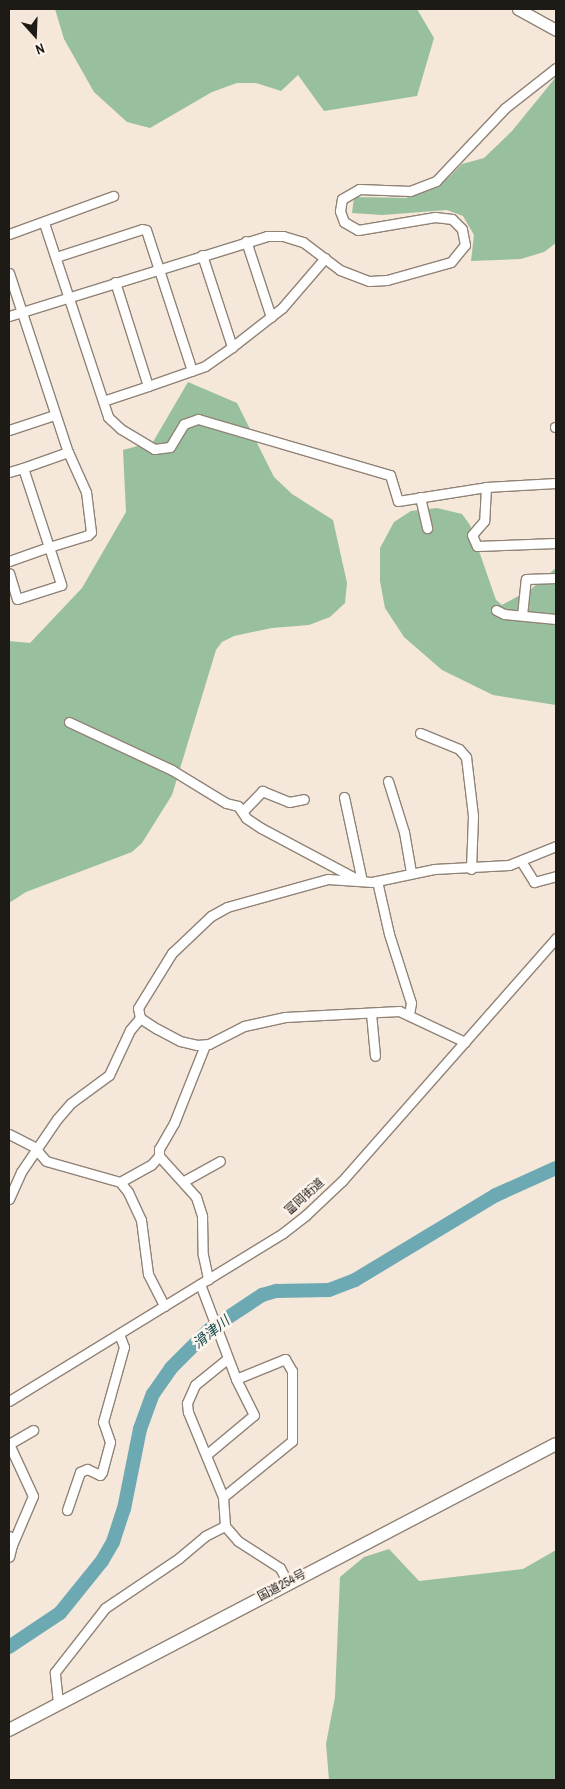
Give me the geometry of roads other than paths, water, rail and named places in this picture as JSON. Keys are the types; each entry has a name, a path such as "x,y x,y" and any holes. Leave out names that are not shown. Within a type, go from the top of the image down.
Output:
{"highway":[{"name":"国道254号","path":"9,1730 556,1444"}],"main road":[{"path":"518,9 556,30"}],"street":[{"path":"9,316 246,242 284,236 303,242 347,274 369,281 387,280 430,270 457,258 465,245 464,237 452,219 435,217 358,230 344,222 340,211 342,199 359,189 410,191 436,181 505,108 556,68"},
{"path":"9,234 44,223 65,212 113,196"},
{"path":"44,223 108,417 116,426 154,449 170,447 184,424 198,419 390,475 398,501 486,487 556,483"},
{"path":"56,257 142,229 146,230 192,371"},
{"path":"246,242 271,317"},
{"path":"202,255 232,346"},
{"path":"103,400 192,371 232,346 271,317 325,258"},
{"path":"9,273 54,415 86,492 93,526 88,535 9,561"},
{"path":"114,282 148,386"},
{"path":"9,430 54,415"},
{"path":"9,472 68,452"},
{"path":"9,573 17,600 61,585 23,468"},
{"path":"486,487 484,521 472,535 477,546 556,543"},
{"path":"420,497 427,528"},
{"path":"522,615 526,579 556,578"},
{"path":"496,610 504,614 556,620"},
{"path":"69,722 172,770 243,811 246,818 261,828 362,881"},
{"path":"420,733 459,750 466,757 473,816 471,869"},
{"path":"388,782 404,832 411,872"},
{"path":"243,811 262,790 289,802 304,799"},
{"path":"344,797 362,881"},
{"path":"464,1042 400,1011 285,1017 244,1026 205,1045 180,1041 140,1018 138,1008 167,960 220,910 308,883 328,879 377,881 411,872 447,868 471,869 521,861 556,846"},
{"path":"521,861 534,882 556,876"},
{"path":"377,881 389,934 411,1003 409,1014"},
{"name":"富岡街道","path":"9,1401 283,1233 324,1199 556,938"},
{"path":"371,1013 375,1056"},
{"path":"9,1198 21,1172 65,1108 109,1075 130,1030 140,1018"},
{"path":"120,1182 151,1165 159,1156 159,1149 174,1123 205,1045"},
{"path":"9,1134 34,1147 36,1152 46,1161 72,1170 120,1182 128,1192 141,1220 148,1274 164,1306"},
{"path":"159,1156 184,1181 196,1197 202,1216 202,1254 208,1279"},
{"path":"184,1181 220,1160"},
{"path":"200,1284 207,1297 226,1357 254,1415 206,1455"},
{"path":"67,1510 80,1472 87,1468 100,1475 102,1472 110,1442 103,1422 124,1347 119,1334"},
{"path":"226,1357 195,1385 187,1404 222,1497 225,1526 238,1541 280,1568 288,1583"},
{"path":"222,1497 292,1442 289,1362 278,1361 236,1379"},
{"path":"9,1557 12,1545 33,1496 9,1444 33,1430"},
{"path":"58,1703 54,1672 105,1608 179,1558 205,1536 225,1526"},
{"path":"9,1536 12,1545"}],"waterway":[{"name":"滑津川","path":"9,1647 60,1613 102,1561 113,1542 124,1509 140,1429 153,1394 171,1368 209,1330 262,1295 276,1291 329,1290 355,1280 496,1195 556,1168"}]}
